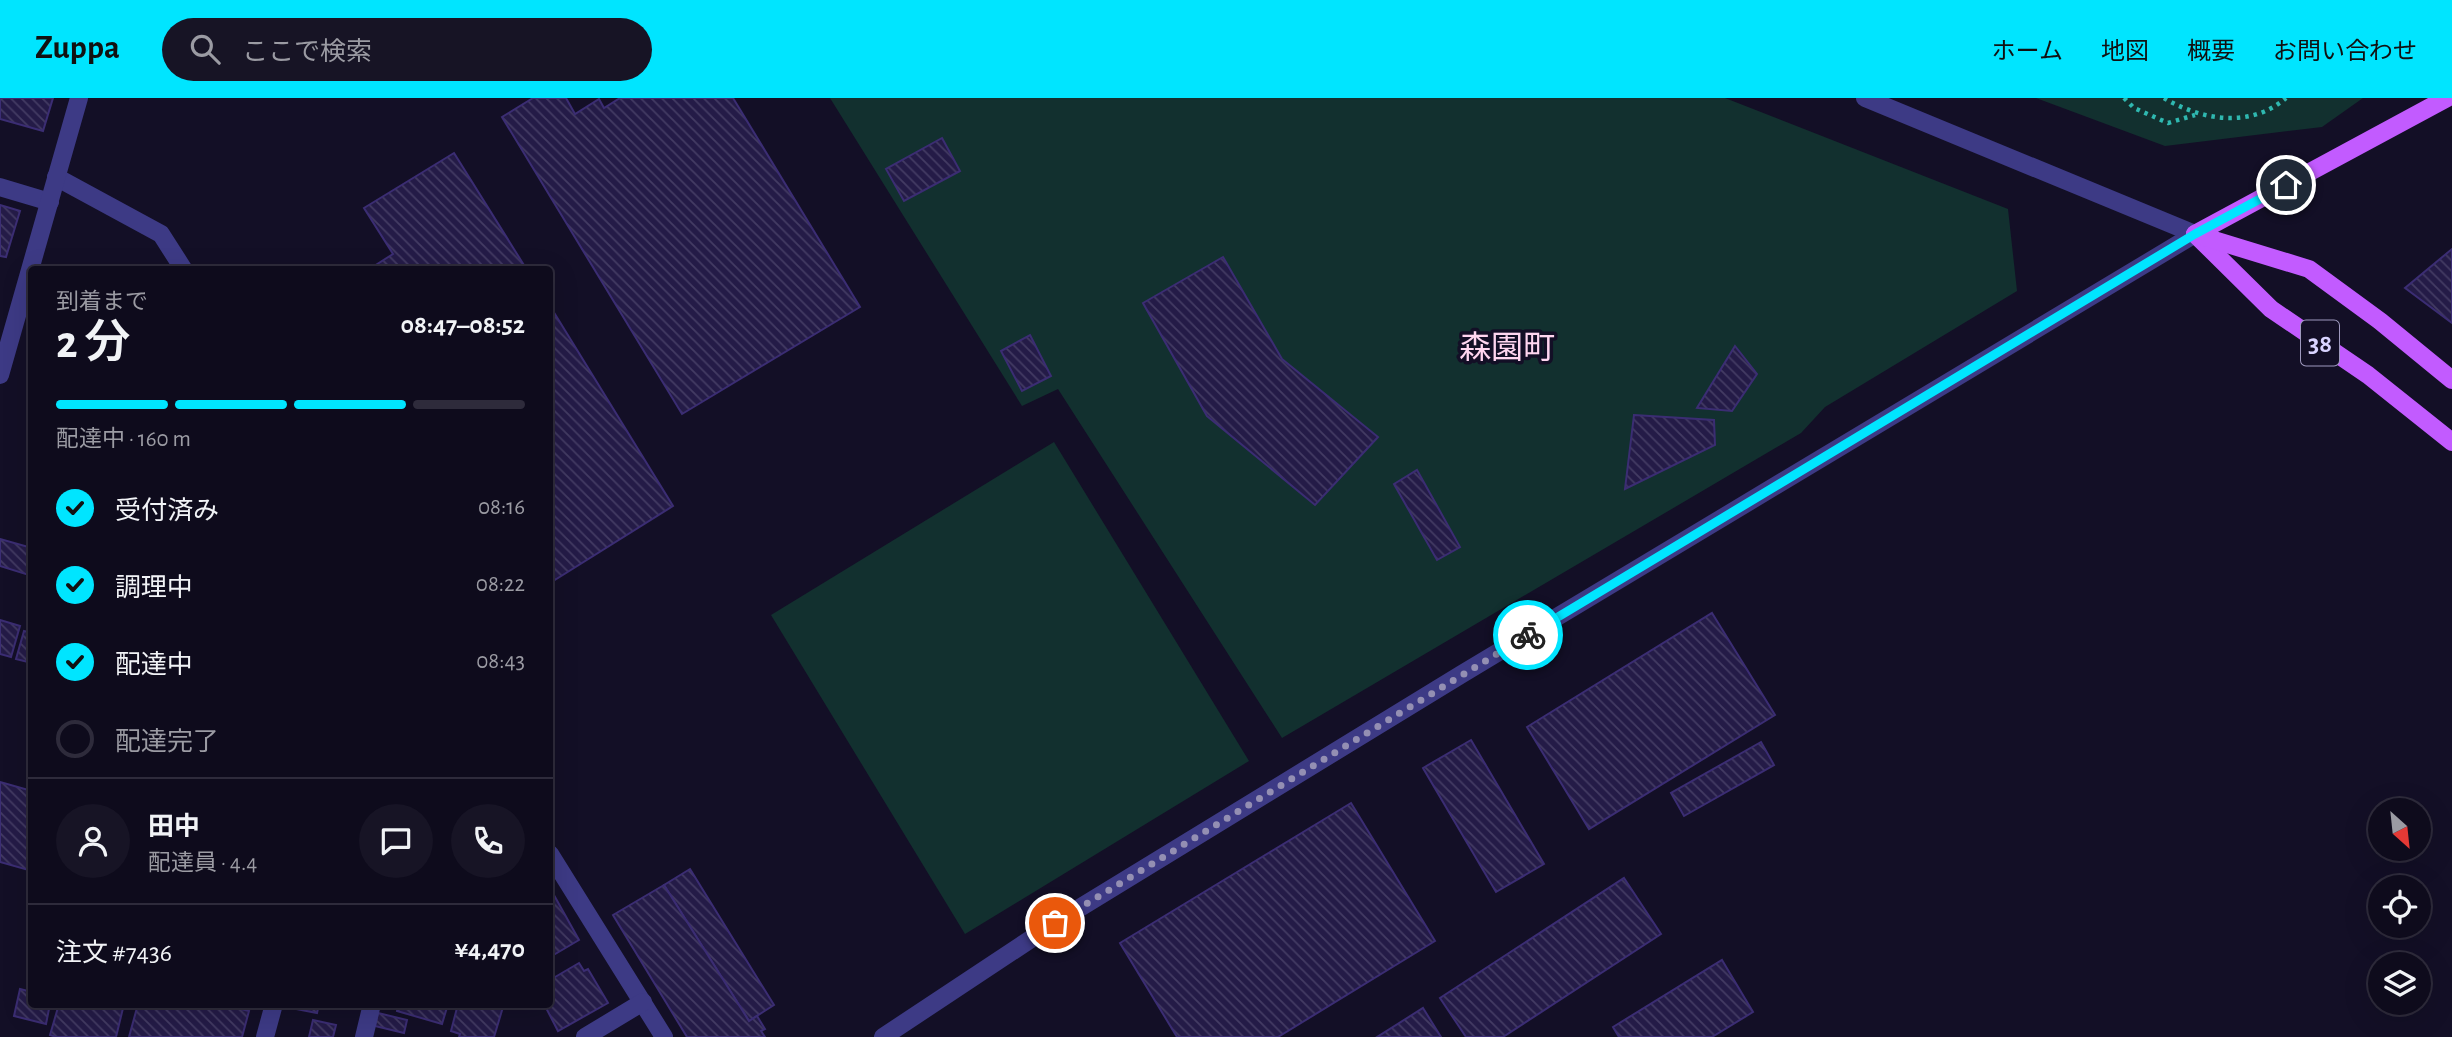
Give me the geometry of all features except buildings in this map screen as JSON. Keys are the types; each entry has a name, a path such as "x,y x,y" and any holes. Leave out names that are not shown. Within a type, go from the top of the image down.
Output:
{"main road":[{"path":"2195,234 2447,98"},
{"name":"38","path":"2195,234 2309,269 2380,321 2452,380"},
{"name":"38","path":"2195,234 2271,309 2368,375 2452,442"}],"street":[{"path":"32,266 79,98"},
{"path":"1865,98 2195,234"},
{"path":"56,177 161,234 181,266"},
{"path":"0,187 50,202"},
{"path":"883,1037 1101,894 2195,234"},
{"path":"0,375 28,278"},
{"path":"553,859 664,1037"},
{"path":"585,1037 643,1002"},
{"path":"265,1037 273,1008"},
{"path":"364,1037 371,1008"}],"path":[{"path":"2124,98 2134,108 2168,122 2198,114"},
{"path":"2164,98 2186,111 2218,119 2250,116 2279,104 2286,98"}],"green space":[{"path":"830,98 1725,98 2008,209 2017,291 1825,407 1801,433 1282,738 1058,389 1022,406"},
{"path":"2036,98 2363,98 2322,127 2165,146"},
{"path":"1054,442 1249,761 965,934 771,615"}],"way so far":[{"path":"1055,923 1528,635"}],"district":[{"name":"森園町","path":"1507,347"}],"route":[{"path":"1528,635 2195,234 2286,185"}]}
